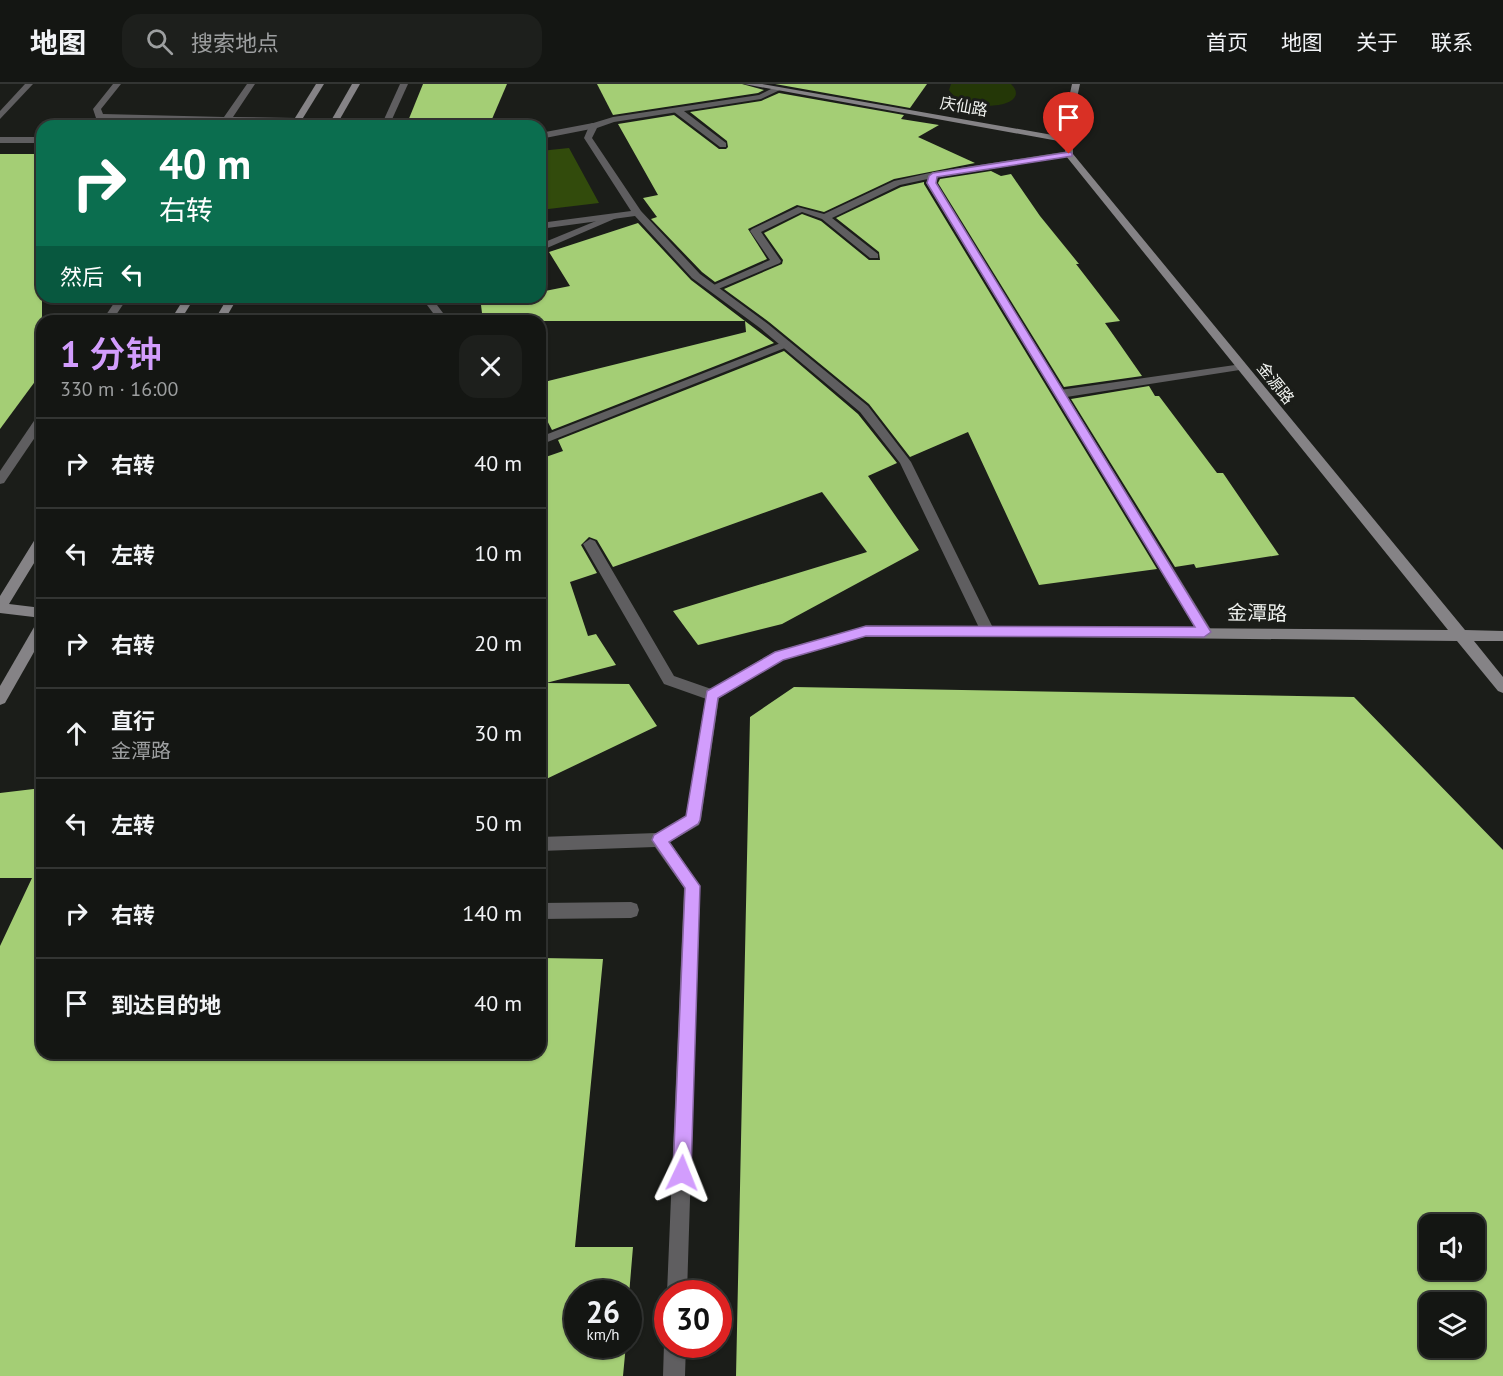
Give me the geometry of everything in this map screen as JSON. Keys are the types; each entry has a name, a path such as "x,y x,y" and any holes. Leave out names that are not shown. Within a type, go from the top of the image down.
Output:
{"street":[{"path":"0,116 29,84"},
{"path":"117,84 97,109 99,116 245,120"},
{"path":"228,119 251,84"},
{"path":"298,120 320,84"},
{"path":"335,120 356,84"},
{"path":"387,120 404,84"},
{"name":"庆仙路","path":"748,84 1069,140"},
{"path":"825,217 897,183 1069,154 1068,121 1076,84"},
{"path":"546,135 761,97 778,89"},
{"path":"677,110 723,145"},
{"path":"593,126 588,138 637,213 696,276 786,344 864,409 905,462 988,632"},
{"path":"0,140 36,140"},
{"name":"金源路","path":"1069,154 1503,687"},
{"path":"933,176 931,183 1204,632"},
{"path":"712,288 777,261 754,231 801,209 825,217 874,256"},
{"path":"546,225 637,213"},
{"path":"546,245 616,216"},
{"path":"546,439 786,344"},
{"path":"1060,394 1242,367"},
{"path":"0,480 36,427"},
{"path":"546,844 659,840 693,820 712,695 669,680 590,544"},
{"path":"36,549 0,608 36,612"},
{"name":"金潭路","path":"712,695 779,656 866,631 1503,636"},
{"path":"0,699 36,636"},
{"path":"659,840 692,886 677,1280"},
{"path":"546,911 631,910"},
{"path":"674,1376 675,1358"}],"shaded area":[{"path":"951,84 1011,84 1016,92 1014,99 1006,103 982,105 968,103 957,98 949,90"},
{"path":"569,148 599,203 546,209 546,150"}],"building":[{"path":"423,84 507,84 492,120 408,120"},
{"path":"597,84 742,84 764,90 758,93 613,115"},
{"path":"775,84 927,84 910,108"},
{"path":"779,93 904,115 901,119 939,125 918,137 975,163 894,179 824,212 797,205 748,229 767,259 715,282 702,272 651,219 657,217 643,198 658,195 618,124 674,115 719,149 726,149 727,141 690,112 761,101"},
{"path":"0,154 36,154 36,303 42,303 42,315 36,315 36,380 0,429"},
{"path":"991,171 1001,176 1011,174 1040,216 1079,264 1076,264 1120,321 1105,323 1142,376 1064,387 938,183 940,179"},
{"path":"924,182 1157,569 1039,585 968,432 910,457 869,404 769,322 724,289 782,264 783,260 764,233 802,214 821,221 869,260 880,260 879,252 836,218 901,187"},
{"path":"638,223 691,280 774,343 552,430 546,418 546,382 746,332 745,321 546,321 546,315 482,315 481,305 546,303 546,291 570,286 549,252"},
{"path":"784,351 858,414 897,463 868,476 919,550 782,624 698,645 673,611 867,552 822,492 613,567 597,540 589,537 581,545 597,573 570,582 588,636 596,634 616,665 546,683 546,457 563,451 558,440"},
{"path":"1149,386 1217,473 1223,473 1279,555 1196,568 1194,564 1175,567 1071,399"},
{"path":"546,683 629,684 657,726 546,779"},
{"path":"794,687 1354,697 1503,850 1503,1376 736,1376 750,717"},
{"path":"36,789 36,1059 546,1059 546,958 603,959 575,1247 633,1247 630,1280 564,1280 564,1358 625,1358 623,1376 0,1376 0,946 32,878 0,878 0,793"}],"route":[{"path":"682,1173 692,886 659,840 693,820 712,695 779,656 866,631 1204,632 931,183 933,176 1069,154"}]}
